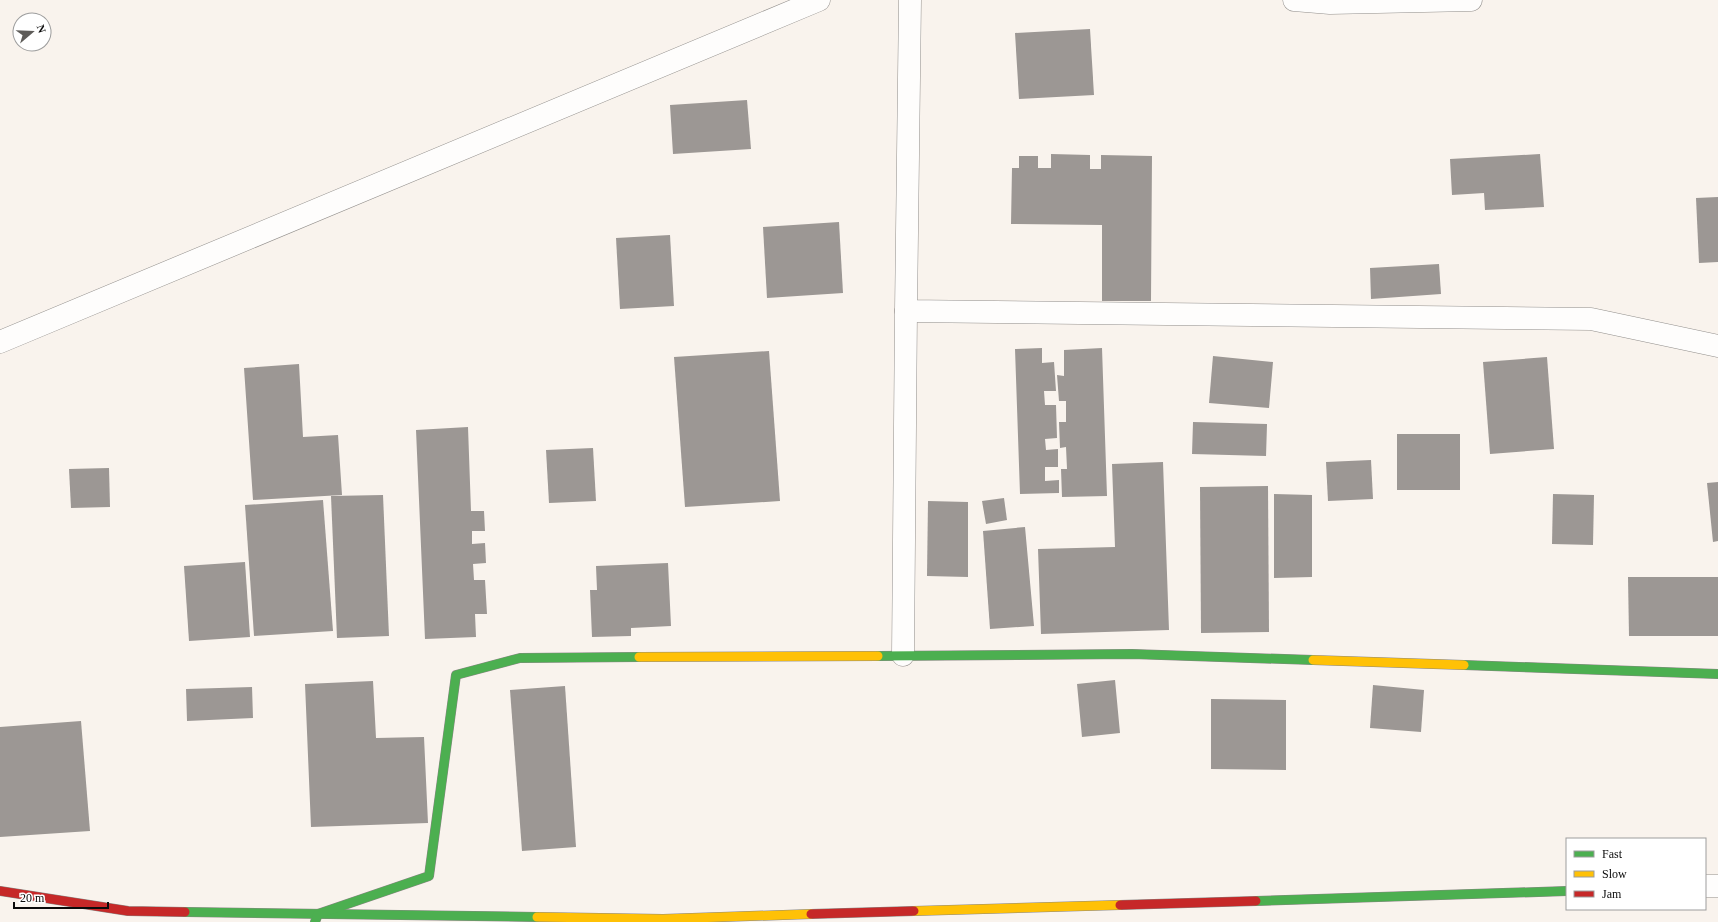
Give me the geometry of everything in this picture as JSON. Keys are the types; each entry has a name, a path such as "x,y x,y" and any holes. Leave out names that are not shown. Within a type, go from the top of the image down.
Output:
{"street":[{"path":"0,342 819,0"},
{"path":"903,655 910,0"},
{"path":"1294,0 1330,3 1471,0"},
{"path":"906,311 1591,319 1718,346"},
{"path":"316,918 429,876 456,675 520,658 1132,654 1718,674"},
{"path":"1706,886 1718,886"},
{"path":"0,891 128,911 316,918 663,919 1566,891"}],"building":[{"path":"1090,29 1094,95 1019,99 1015,33"},
{"path":"747,100 751,149 673,154 670,105"},
{"path":"1051,154 1090,155 1090,169 1101,169 1101,155 1152,156 1151,301 1102,301 1102,225 1011,224 1012,168 1019,168 1019,156 1038,156 1038,168 1051,168"},
{"path":"1540,154 1544,207 1485,210 1484,193 1452,195 1450,159"},
{"path":"1718,197 1718,262 1699,263 1696,198"},
{"path":"839,222 843,293 767,298 763,227"},
{"path":"670,235 674,306 620,309 616,238"},
{"path":"1439,264 1441,294 1371,299 1370,268"},
{"path":"1042,348 1042,363 1054,362 1056,391 1044,391 1045,405 1056,405 1057,438 1045,439 1046,450 1058,449 1058,467 1045,467 1045,481 1059,480 1059,493 1020,494 1015,349"},
{"path":"1102,348 1107,496 1062,497 1061,469 1067,469 1066,447 1060,448 1059,422 1066,422 1066,401 1059,401 1057,375 1064,376 1064,350"},
{"path":"769,351 780,501 685,507 674,357"},
{"path":"1213,356 1273,362 1269,408 1209,403"},
{"path":"1547,357 1554,449 1490,454 1483,362"},
{"path":"299,364 303,437 338,435 342,495 253,500 244,368"},
{"path":"1193,422 1267,424 1266,456 1192,454"},
{"path":"468,427 471,511 484,511 485,531 472,531 472,544 485,543 486,563 473,564 474,580 485,580 487,614 475,614 476,637 425,639 416,430"},
{"path":"1397,434 1460,434 1460,490 1397,490"},
{"path":"593,448 596,501 549,503 546,450"},
{"path":"1371,460 1373,499 1328,501 1326,462"},
{"path":"1163,462 1169,630 1041,634 1038,549 1115,547 1112,464"},
{"path":"109,468 110,507 71,508 69,469"},
{"path":"1718,482 1718,541 1713,542 1707,483"},
{"path":"1268,486 1269,632 1201,633 1200,487"},
{"path":"1274,494 1312,495 1312,577 1274,578"},
{"path":"1553,494 1594,495 1593,545 1552,544"},
{"path":"383,495 389,636 337,638 331,496"},
{"path":"1004,498 1007,520 986,524 982,501"},
{"path":"323,500 333,631 254,636 245,505"},
{"path":"928,501 968,502 968,577 927,576"},
{"path":"1025,527 1034,626 990,629 983,531"},
{"path":"245,562 250,637 189,641 184,566"},
{"path":"668,563 671,626 631,628 631,636 592,637 590,590 597,590 596,566"},
{"path":"1628,577 1718,577 1718,636 1629,636"},
{"path":"1115,680 1120,733 1082,737 1077,684"},
{"path":"373,681 376,738 424,737 428,823 311,827 305,684"},
{"path":"1373,685 1424,690 1421,732 1370,728"},
{"path":"565,686 576,847 522,851 510,690"},
{"path":"252,687 253,718 187,721 186,689"},
{"path":"1211,699 1286,700 1286,770 1211,769"},
{"path":"81,721 90,831 0,837 0,727"}],"traffic: fast":[{"path":"878,656 1132,654 1313,660"},
{"path":"315,922 318,914 429,876 456,675 520,658 639,657"},
{"path":"1464,665 1718,674"},
{"path":"1256,901 1566,891"},
{"path":"185,912 537,917"}],"traffic: slow":[{"path":"639,657 878,656"},
{"path":"1313,660 1464,665"},
{"path":"914,911 1120,905"},
{"path":"537,917 663,919 811,914"}],"traffic: jam":[{"path":"0,891 128,911 185,912"},
{"path":"1120,905 1256,901"},
{"path":"811,914 914,911"}]}
